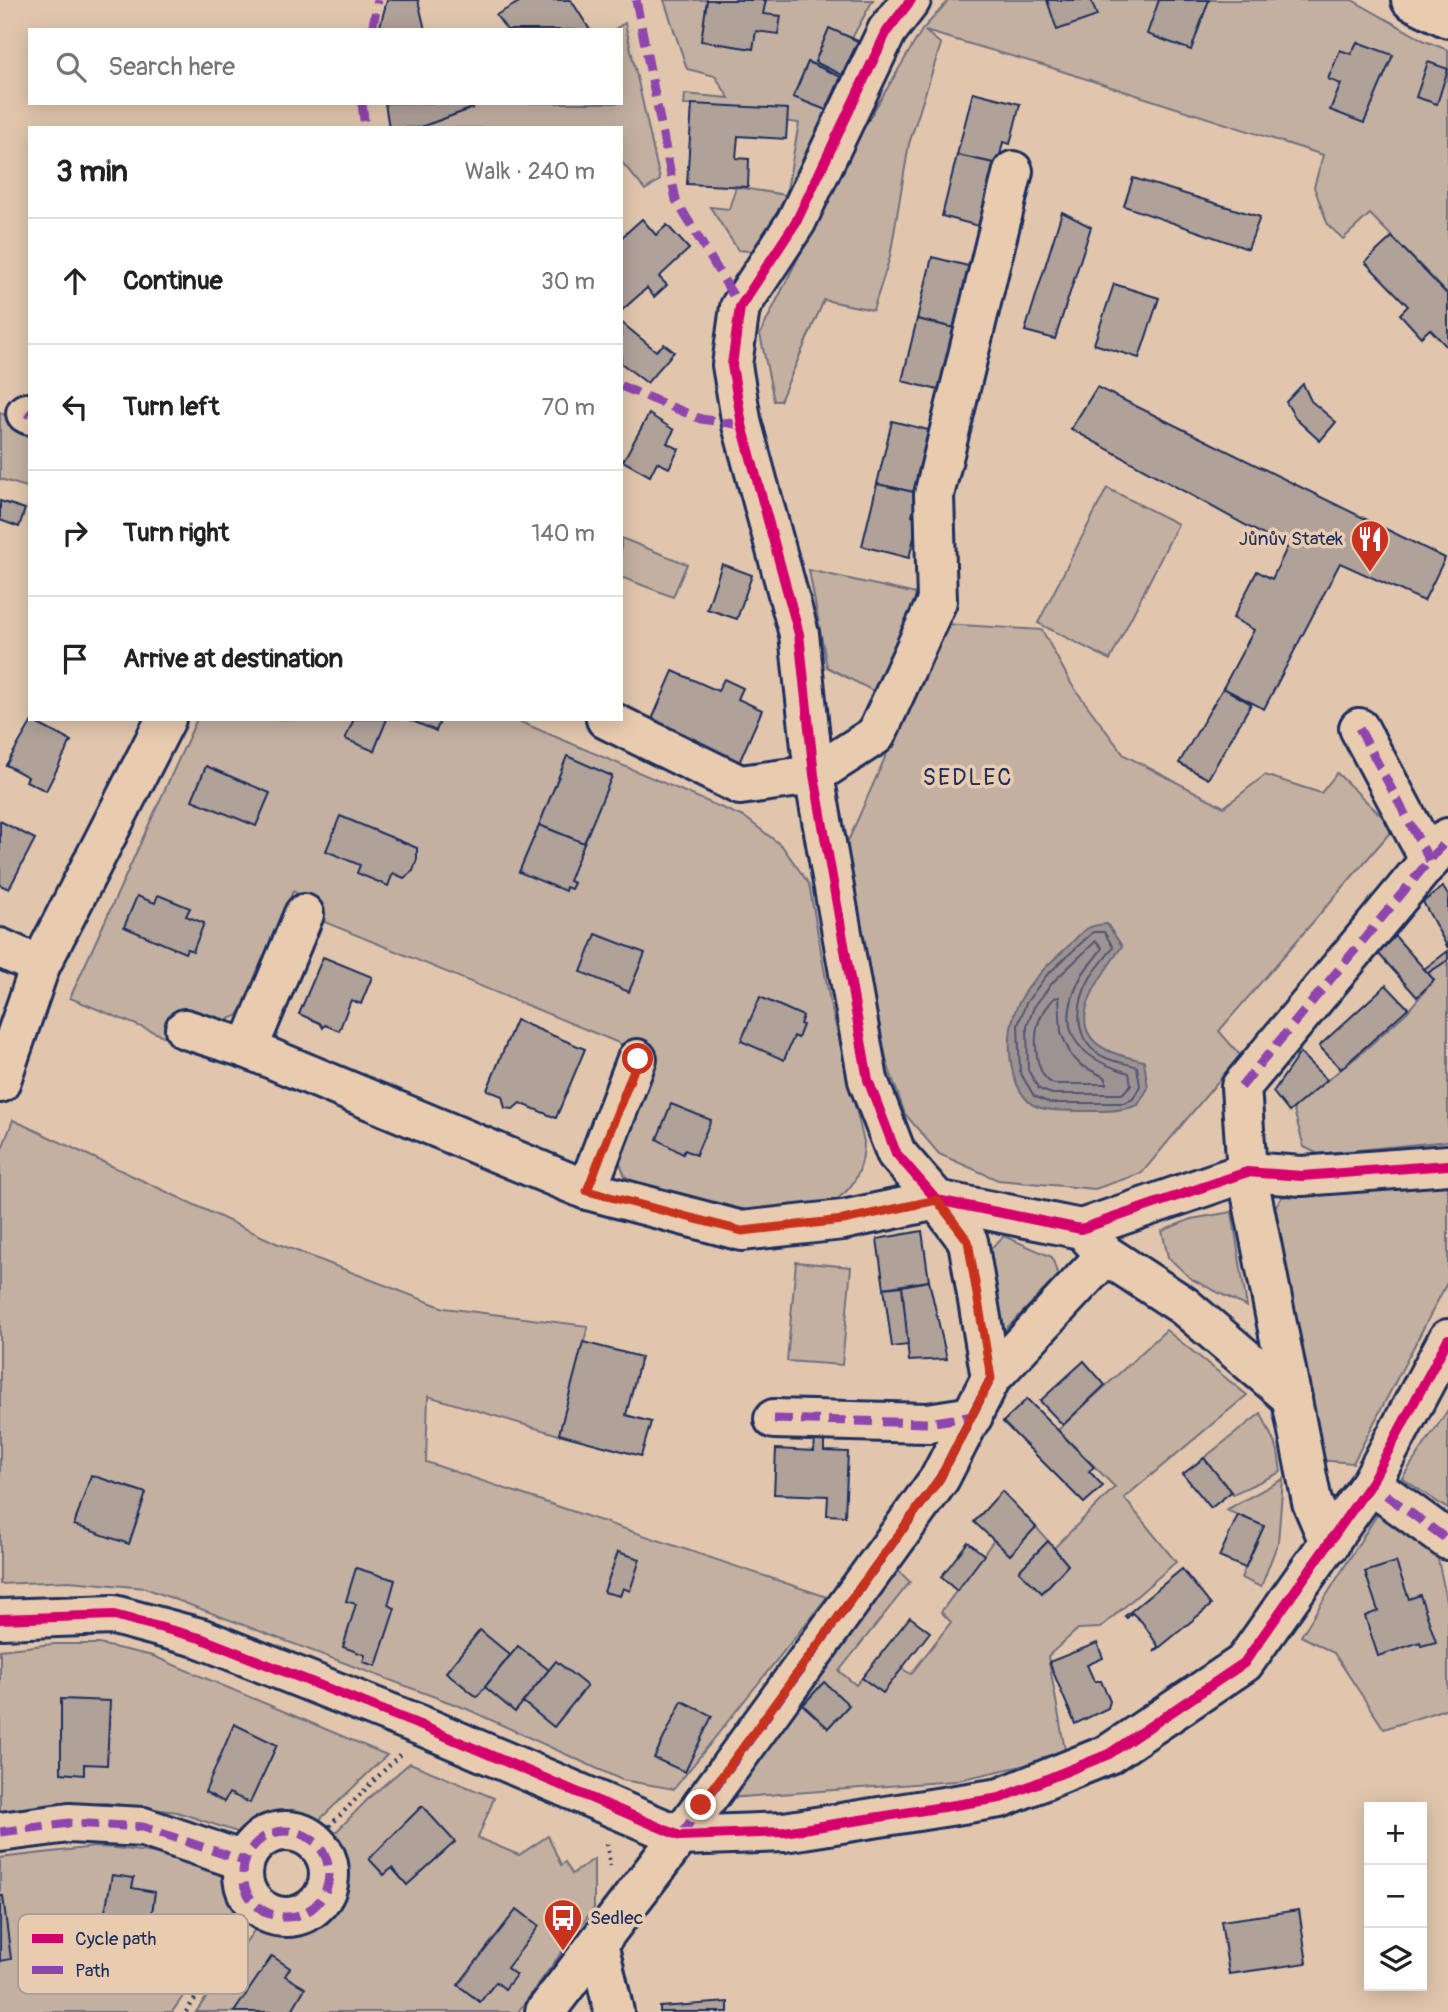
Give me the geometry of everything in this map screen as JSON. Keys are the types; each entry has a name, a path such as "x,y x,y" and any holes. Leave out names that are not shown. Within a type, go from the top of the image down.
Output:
{"street":[{"path":"911,0 887,31 796,222 740,307 732,365 742,425 799,634 814,775 868,1080 896,1153 968,1241 991,1378"},
{"path":"1411,0 1448,18"},
{"path":"610,721 740,785 814,775 876,735 937,601 934,495 1013,171"},
{"path":"0,1083 40,966 165,721"},
{"path":"1330,1544 1312,1502 1247,1172 1241,1087 1439,849 1359,728"},
{"path":"248,1049 304,914"},
{"path":"0,948 40,966"},
{"path":"185,1029 248,1049 587,1191 742,1231 843,1220 937,1200 1094,1242 1184,1306 1292,1398"},
{"path":"587,1191 638,1059"},
{"path":"545,2012 680,1836 940,1478 991,1378 1094,1242 1247,1172 1302,1175 1448,1165"},
{"path":"0,1619 114,1615 200,1638 422,1726 680,1836 784,1832 1000,1798 1109,1754 1244,1663 1371,1483 1448,1339"},
{"path":"774,1419 928,1423 973,1416"},
{"path":"1387,1495 1448,1539"},
{"path":"0,1832 69,1823 143,1827 244,1861"},
{"path":"288,1830 315,1841 328,1861 329,1877 326,1892 317,1904 296,1916 281,1917 258,1906 244,1885 244,1861 251,1848 273,1832 288,1830"},
{"path":"598,1942 614,2012"}],"path":[{"path":"315,1841 406,1748"},
{"path":"605,1831 611,1870"},
{"path":"248,1921 258,1906"},
{"path":"186,2012 198,1994"}],"shaded area":[{"path":"664,0 873,0 852,38 829,29 815,62 832,73 808,62 794,97 826,110 813,151 759,252 738,250 710,207 729,209 736,187 786,195 799,123 721,114 720,106 684,105 685,94 729,98 715,76 687,69"},
{"path":"949,0 1352,0 1425,41 1448,50 1448,294 1370,214 1343,239 1328,225 1314,187 1323,155 1046,66 925,31 941,44 909,144 890,257 873,310 824,300 780,401 774,401 760,334 860,134 922,30"},
{"path":"625,23 660,180 645,190 623,163 623,126 424,126 473,108 472,105 623,105 623,28 616,28"},
{"path":"0,412 28,432 28,487 0,479"},
{"path":"1107,488 1178,524 1110,660 1038,623"},
{"path":"623,539 687,564 673,597 623,578"},
{"path":"809,570 925,596 877,693 827,667"},
{"path":"944,624 1042,630 1072,685 1124,755 1224,807 1265,775 1321,793 1337,773 1394,828 1219,1031 1240,1055 1142,1173 1095,1189 998,1180 939,1154 905,1114 887,1063 845,848"},
{"path":"196,721 519,721 746,818 782,846 809,884 830,1002 864,1142 856,1177 837,1199 808,1210 774,1212 737,1208 637,1184 625,1176 616,1153 653,1057 315,918 319,908 293,891 246,1004 237,1016 173,1040 70,998"},
{"path":"1448,960 1448,1141 1318,1154 1304,1147 1293,1107 1358,1056 1407,1012 1434,980 1428,973"},
{"path":"13,1120 276,1243 444,1308 588,1326 559,1435 428,1396 426,1462 827,1597 674,1789 622,1780 467,1709 145,1588 69,1581 0,1584 0,1154"},
{"path":"1448,1177 1448,1281 1353,1463 1319,1460 1271,1213 1282,1197"},
{"path":"1232,1212 1247,1307 1191,1279 1168,1257 1162,1231 1191,1219"},
{"path":"1004,1236 1052,1257 1058,1276 1002,1333 990,1249"},
{"path":"796,1262 851,1267 842,1365 787,1361"},
{"path":"1166,1330 1247,1395 1124,1498 1176,1562 1100,1628 1078,1629 1048,1656 1066,1756 954,1781 727,1798 896,1568 910,1582 839,1671 856,1685 862,1678 883,1693 902,1669 911,1674 951,1622 941,1612 994,1540 1010,1555 1036,1527 1048,1541 1019,1571 1043,1592 1068,1565 1054,1548 1115,1487 1058,1430"},
{"path":"1448,1410 1448,1509 1402,1478"},
{"path":"1261,1413 1278,1451 1281,1472 1233,1494 1204,1458"},
{"path":"1283,1479 1278,1542 1261,1587 1241,1578 1264,1526 1226,1510"},
{"path":"1378,1513 1436,1550 1448,1606 1448,1708 1384,1729 1334,1653 1301,1636"},
{"path":"53,1644 99,1644 153,1656 387,1755 313,1826 291,1820 269,1823 240,1833 177,1812 105,1803 0,1813 0,1650"},
{"path":"410,1763 494,1798 478,1838 519,1855 548,1836 561,1865 565,1862 572,1874 594,1859 594,1908 518,2012 196,2012 209,1994 248,1994 248,1939 258,1925 280,1930 300,1929 317,1923 330,1912 339,1897 342,1879 339,1859 329,1839 371,1796"},
{"path":"95,1847 125,1849 181,1859 212,1870 223,1878 242,1912 18,1914 18,1994 185,1994 172,2012 0,2012 0,1858"}],"water":[{"path":"1107,924 1122,946 1089,1000 1085,1014 1086,1028 1093,1040 1107,1050 1144,1061 1148,1088 1138,1105 1124,1109 1052,1110 1033,1105 1020,1091 1011,1065 1010,1037 1016,1010 1035,979 1082,932"}],"building":[{"path":"387,0 418,0 425,28 380,28"},
{"path":"523,0 571,0 589,28 506,28 496,15"},
{"path":"707,0 766,0 763,14 781,16 778,34 756,31 753,49 701,41"},
{"path":"1047,0 1091,0 1097,16 1057,30"},
{"path":"1159,0 1209,0 1191,50 1147,34"},
{"path":"829,28 858,41 842,75 815,62"},
{"path":"1357,42 1393,55 1364,123 1330,110 1341,84 1328,79 1340,50 1351,54"},
{"path":"808,62 841,77 826,110 793,97"},
{"path":"1428,62 1448,69 1437,104 1416,97"},
{"path":"973,92 1020,104 1010,144 1003,142 998,164 957,155"},
{"path":"692,104 788,109 786,139 738,136 736,158 749,159 748,187 687,184"},
{"path":"385,105 472,105 473,108 424,126 389,126"},
{"path":"957,155 998,164 989,229 942,216"},
{"path":"1133,178 1260,217 1248,249 1124,206"},
{"path":"1062,212 1091,227 1055,339 1025,331"},
{"path":"642,219 656,235 667,225 689,249 659,277 667,285 654,297 647,288 623,309 623,236"},
{"path":"1392,237 1448,295 1448,348 1430,329 1421,337 1400,314 1408,306 1365,262"},
{"path":"932,257 980,269 958,329 917,319"},
{"path":"1114,284 1159,298 1139,358 1094,344"},
{"path":"917,319 958,329 950,393 902,381"},
{"path":"623,324 656,351 664,344 674,352 647,383 623,365"},
{"path":"1303,384 1311,401 1336,422 1320,441 1296,419 1286,402"},
{"path":"1097,387 1445,558 1424,601 1340,563 1264,709 1223,688 1254,630 1233,618 1257,571 1272,579 1287,548 1071,429"},
{"path":"649,414 674,430 667,443 679,449 669,468 657,462 650,476 623,461"},
{"path":"892,421 940,433 918,493 877,484"},
{"path":"877,484 918,493 912,516 919,517 909,558 862,546"},
{"path":"0,501 25,509 19,527 0,520"},
{"path":"722,564 752,575 737,619 707,609"},
{"path":"673,671 718,691 724,679 743,688 738,699 762,710 739,763 650,724"},
{"path":"1223,688 1251,704 1208,779 1179,763"},
{"path":"32,721 71,741 46,791 26,781 28,777 6,765"},
{"path":"353,721 386,721 374,751 345,739"},
{"path":"413,721 440,721 436,731"},
{"path":"567,756 612,776 584,843 539,825"},
{"path":"206,766 270,793 256,826 192,800"},
{"path":"340,816 417,848 413,871 404,878 393,873 388,886 357,873 360,865 326,851"},
{"path":"0,821 35,839 9,889 0,885"},
{"path":"539,825 584,843 569,881 574,883 571,889 566,887 565,891 519,872"},
{"path":"1443,887 1448,895 1448,948 1423,902"},
{"path":"158,895 190,908 186,916 204,923 193,951 187,949 185,953 124,927 137,896 155,903"},
{"path":"596,934 645,953 629,992 581,972"},
{"path":"1395,936 1434,980 1417,997 1378,953"},
{"path":"1448,951 1448,960 1428,973 1424,969"},
{"path":"323,957 372,977 361,1004 351,1000 339,1031 325,1025 323,1028 320,1023 299,1014"},
{"path":"1386,985 1408,1008 1341,1069 1319,1046"},
{"path":"760,997 803,1016 798,1038 794,1036 784,1060 741,1041"},
{"path":"516,1020 585,1049 556,1118 520,1103 513,1109 505,1108 502,1096 487,1090"},
{"path":"1300,1053 1327,1080 1289,1112 1273,1092"},
{"path":"671,1104 711,1120 696,1155 685,1150 683,1154 657,1139"},
{"path":"922,1231 929,1281 884,1288 877,1239"},
{"path":"929,1281 947,1359 909,1361 902,1286"},
{"path":"902,1286 908,1345 892,1347 884,1288"},
{"path":"583,1342 641,1357 626,1415 651,1422 641,1456 559,1434"},
{"path":"1084,1361 1105,1385 1063,1425 1040,1401"},
{"path":"1027,1399 1094,1467 1089,1471 1103,1486 1084,1503 1003,1422"},
{"path":"815,1437 824,1438 824,1451 848,1452 845,1516 827,1515 828,1496 774,1494 776,1449 814,1451"},
{"path":"1204,1458 1231,1492 1211,1508 1183,1474"},
{"path":"91,1475 146,1493 129,1544 74,1525"},
{"path":"1002,1491 1036,1527 1010,1555 974,1522"},
{"path":"1238,1515 1264,1526 1245,1568 1219,1557"},
{"path":"1048,1541 1068,1565 1042,1593 1019,1571"},
{"path":"968,1542 984,1555 957,1591 941,1577"},
{"path":"618,1552 640,1559 630,1591 623,1588 620,1596 604,1592"},
{"path":"1396,1562 1409,1599 1420,1595 1436,1642 1421,1646 1420,1642 1378,1656 1365,1616 1378,1611 1365,1572"},
{"path":"356,1568 395,1580 388,1605 395,1608 376,1666 363,1662 365,1655 343,1647 356,1604 346,1601"},
{"path":"1182,1569 1211,1605 1154,1652 1158,1646 1142,1622 1132,1613 1127,1618 1125,1616"},
{"path":"910,1617 930,1632 883,1693 862,1678"},
{"path":"480,1630 510,1655 477,1697 446,1672"},
{"path":"1097,1643 1103,1658 1087,1665 1094,1681 1101,1681 1110,1701 1108,1708 1075,1724 1049,1662"},
{"path":"518,1646 549,1670 515,1712 485,1687"},
{"path":"556,1661 587,1686 554,1727 523,1702"},
{"path":"824,1682 849,1705 828,1728 803,1705"},
{"path":"61,1699 110,1701 107,1765 84,1764 84,1775 61,1773"},
{"path":"682,1701 712,1716 685,1772 654,1758"},
{"path":"234,1724 277,1745 250,1803 229,1793 224,1802 205,1792"},
{"path":"422,1806 455,1842 407,1885 392,1868 384,1875 369,1859"},
{"path":"112,1875 134,1878 132,1888 155,1892 152,1914 105,1914"},
{"path":"0,1896 3,1896 11,1959 0,1961"},
{"path":"517,1909 539,1926 507,1968 516,1975 505,1989 496,1982 480,2002 458,1985"},
{"path":"1299,1910 1307,1963 1229,1974 1221,1921"},
{"path":"272,1956 290,1968 285,1976 305,1988 291,2012 234,2012"},
{"path":"728,2002 728,2012 660,2012 660,2007"}],"marked path":[{"path":"372,28 378,0"},
{"path":"636,0 676,200 740,307"},
{"path":"362,105 365,126"},
{"path":"623,387 701,419 742,425"},
{"path":"1359,728 1430,861"},
{"path":"1241,1087 1448,838"},
{"path":"680,1836 940,1478 991,1378"},
{"path":"774,1419 928,1423 973,1416"},
{"path":"1386,1495 1448,1540"},
{"path":"0,1832 69,1823 143,1827 244,1861"},
{"path":"286,1831 310,1838 322,1850 329,1874 322,1898 310,1910 286,1917 262,1910 250,1898 243,1874 250,1850 262,1838 286,1831"}],"cycle path":[{"path":"911,0 887,31 796,222 740,307 732,365 742,425 799,634 814,775 868,1080 896,1153 937,1200 1081,1229 1247,1172 1302,1176 1448,1165"},
{"path":"0,1619 114,1615 200,1638 422,1726 680,1836 784,1832 1000,1798 1109,1754 1244,1663 1371,1483 1448,1339"}],"place":[{"name":"Jůnův Statek","path":"1370,573"},
{"name":"Sedlec","path":"563,1952"}],"district":[{"name":"SEDLEC","path":"968,777"}],"route":[{"path":"638,1059 587,1191 742,1231 843,1220 937,1200 968,1241 991,1378 940,1478 701,1805"}]}
